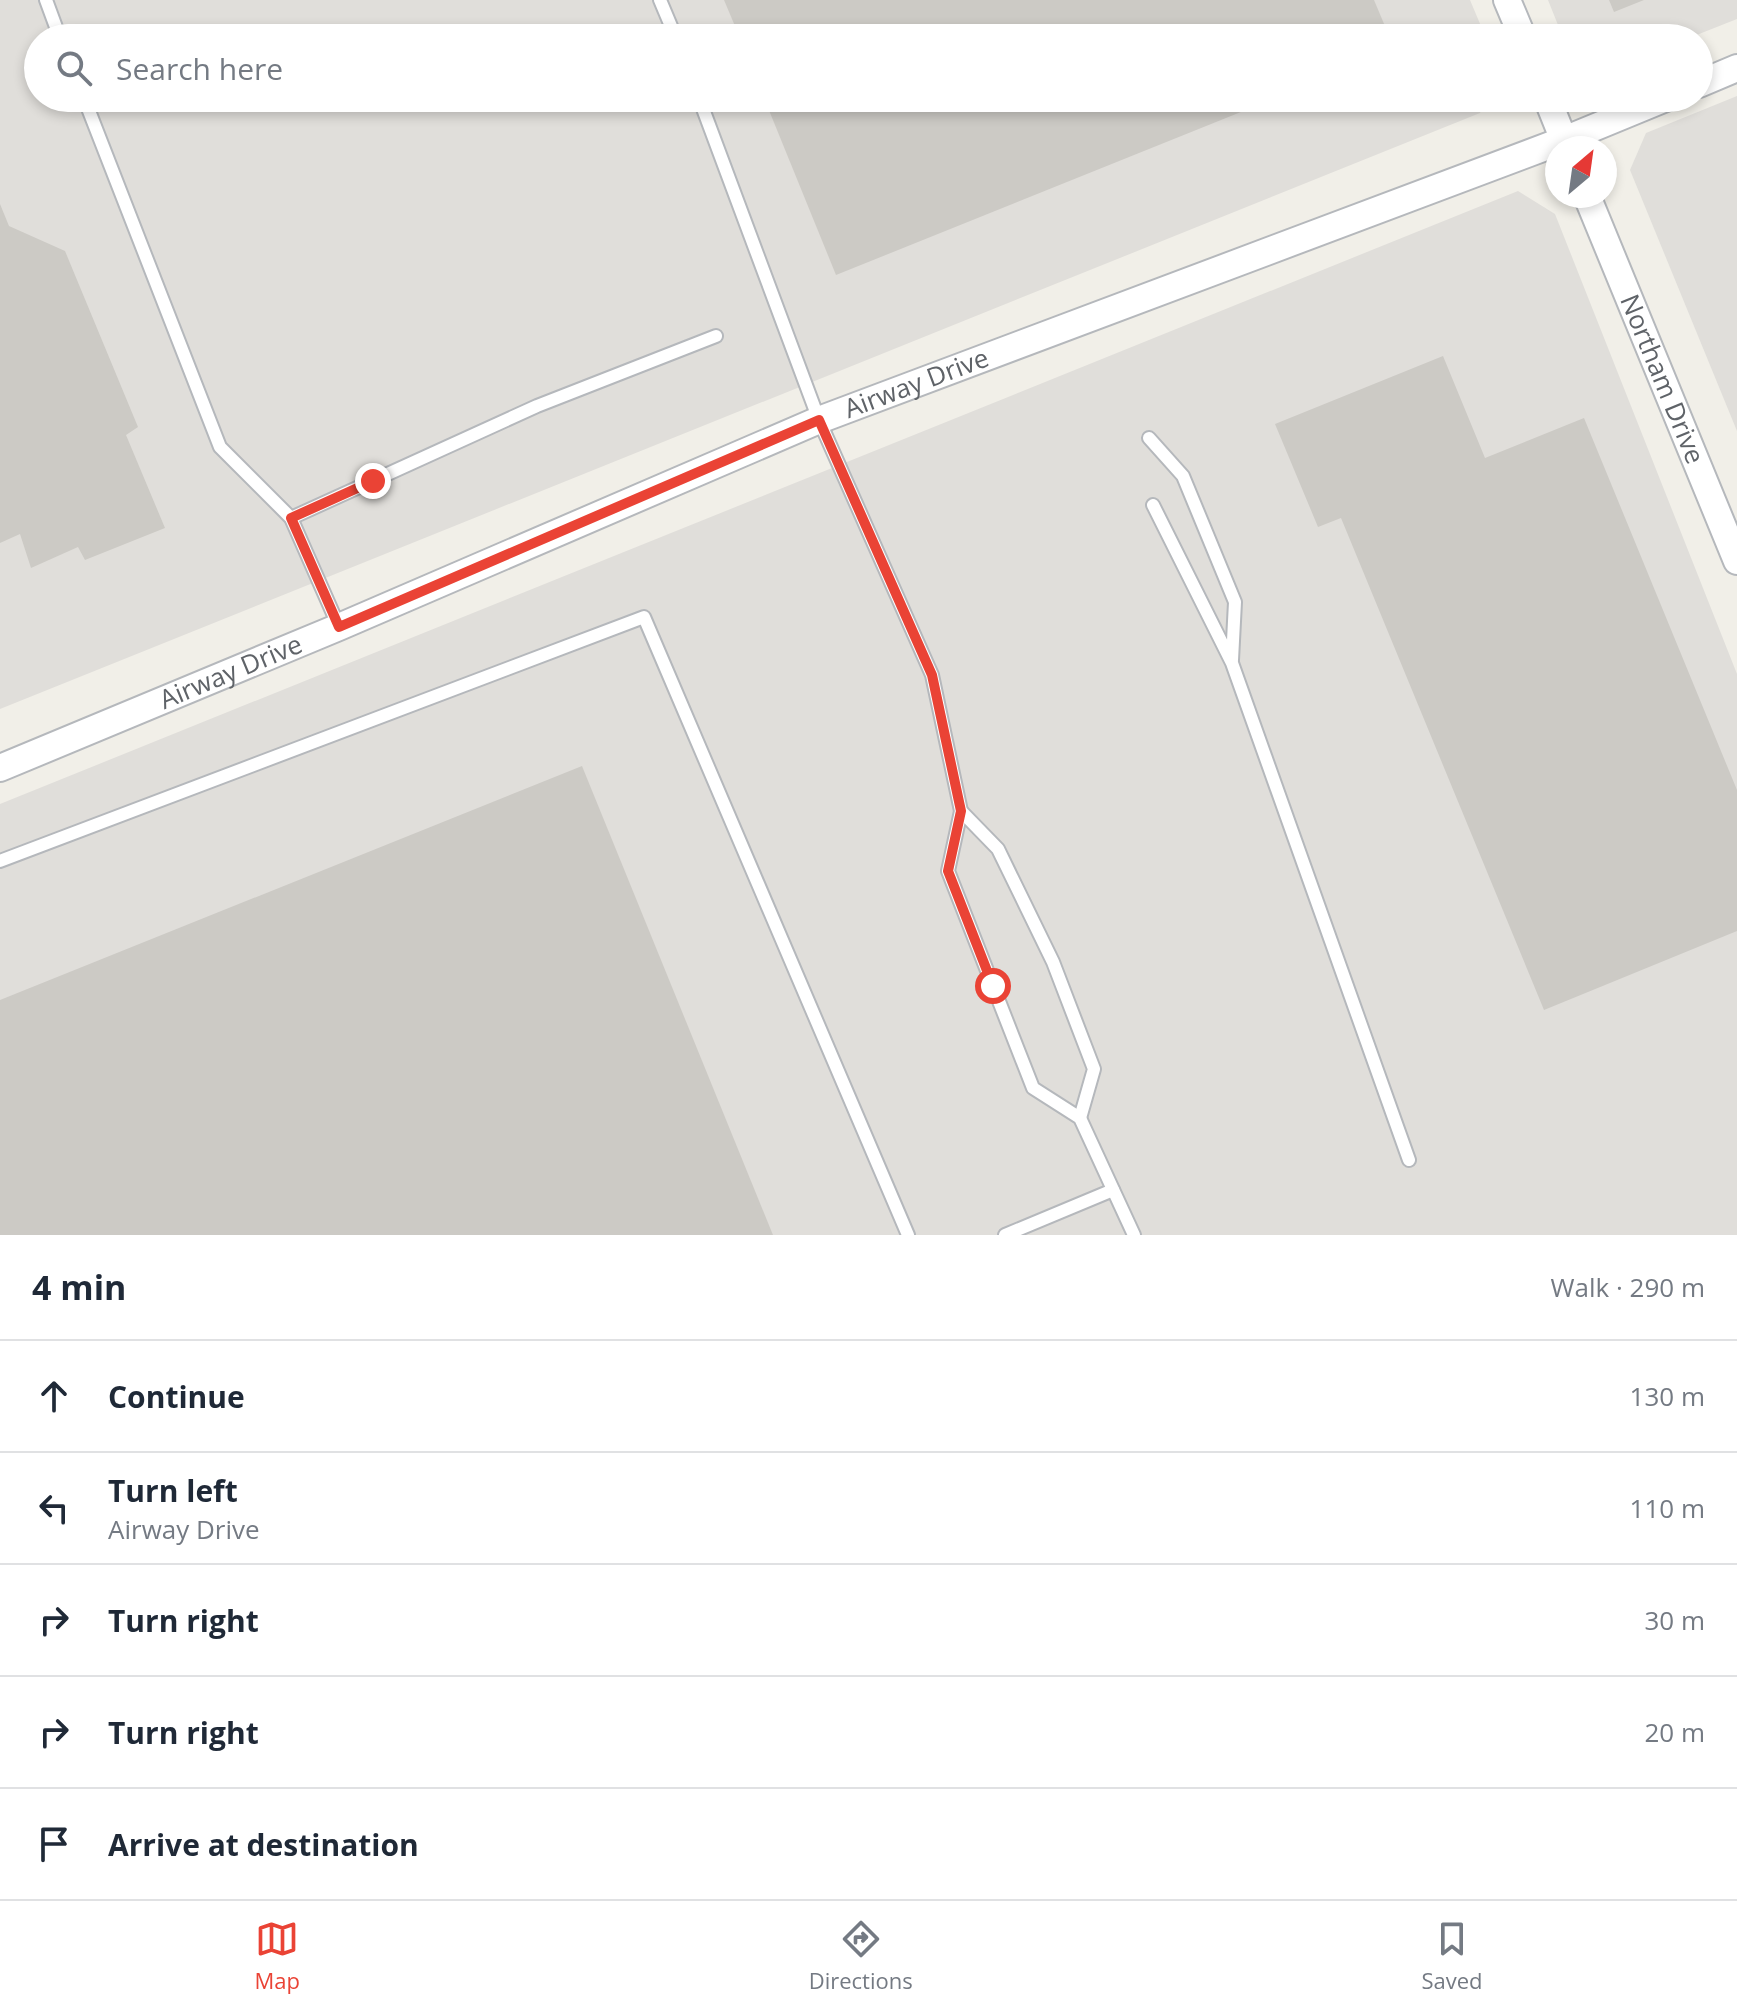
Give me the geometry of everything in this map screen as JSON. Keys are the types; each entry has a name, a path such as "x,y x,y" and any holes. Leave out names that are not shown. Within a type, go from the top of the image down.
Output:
{"street":[{"path":"1507,0 1517,24"},
{"path":"1713,78 1737,68"},
{"path":"1552,112 1562,136"},
{"name":"Airway Drive","path":"1583,136 1635,112"},
{"name":"Airway Drive","path":"0,768 339,627 819,420 1545,151"},
{"name":"Northam Drive","path":"1592,208 1737,561"}],"lane":[{"path":"46,0 55,24"},
{"path":"660,0 670,24"},
{"path":"89,112 220,447 291,518 339,627"},
{"path":"704,112 819,420 932,675 961,811 948,871 1033,1088 1080,1118 1134,1235"},
{"path":"291,518 537,406 716,336"},
{"path":"1149,438 1183,476 1235,602 1232,663"},
{"path":"1153,505 1232,663 1409,1160"},
{"path":"0,861 644,617 908,1235"},
{"path":"961,811 998,849 1053,962 1094,1069 1080,1118"},
{"path":"1005,1235 1113,1190"}],"shaded area":[{"path":"0,0 1470,0 1480,24 24,24 24,112 1480,112 0,709"},
{"path":"1548,0 1737,0 1737,19 1713,28 1713,24 1558,24"},
{"path":"1737,96 1737,431 1630,170 1646,133 1698,112 1713,112 1713,106"},
{"path":"1518,191 1555,214 1737,674 1737,1235 0,1235 0,804"}],"building":[{"path":"724,0 1374,0 1384,24 734,24"},
{"path":"1609,0 1644,0 1614,12"},
{"path":"770,112 1241,112 836,275"},
{"path":"0,204 9,226 65,251 138,427 126,435 165,528 85,560 78,547 31,568 20,534 0,543"},
{"path":"1443,356 1485,458 1584,418 1737,790 1737,931 1544,1010 1341,518 1318,527 1275,424"},
{"path":"582,766 773,1235 0,1235 0,1000"}],"route":[{"path":"373,481 291,518 339,627 819,420 932,675 961,811 948,871 993,986"}]}
